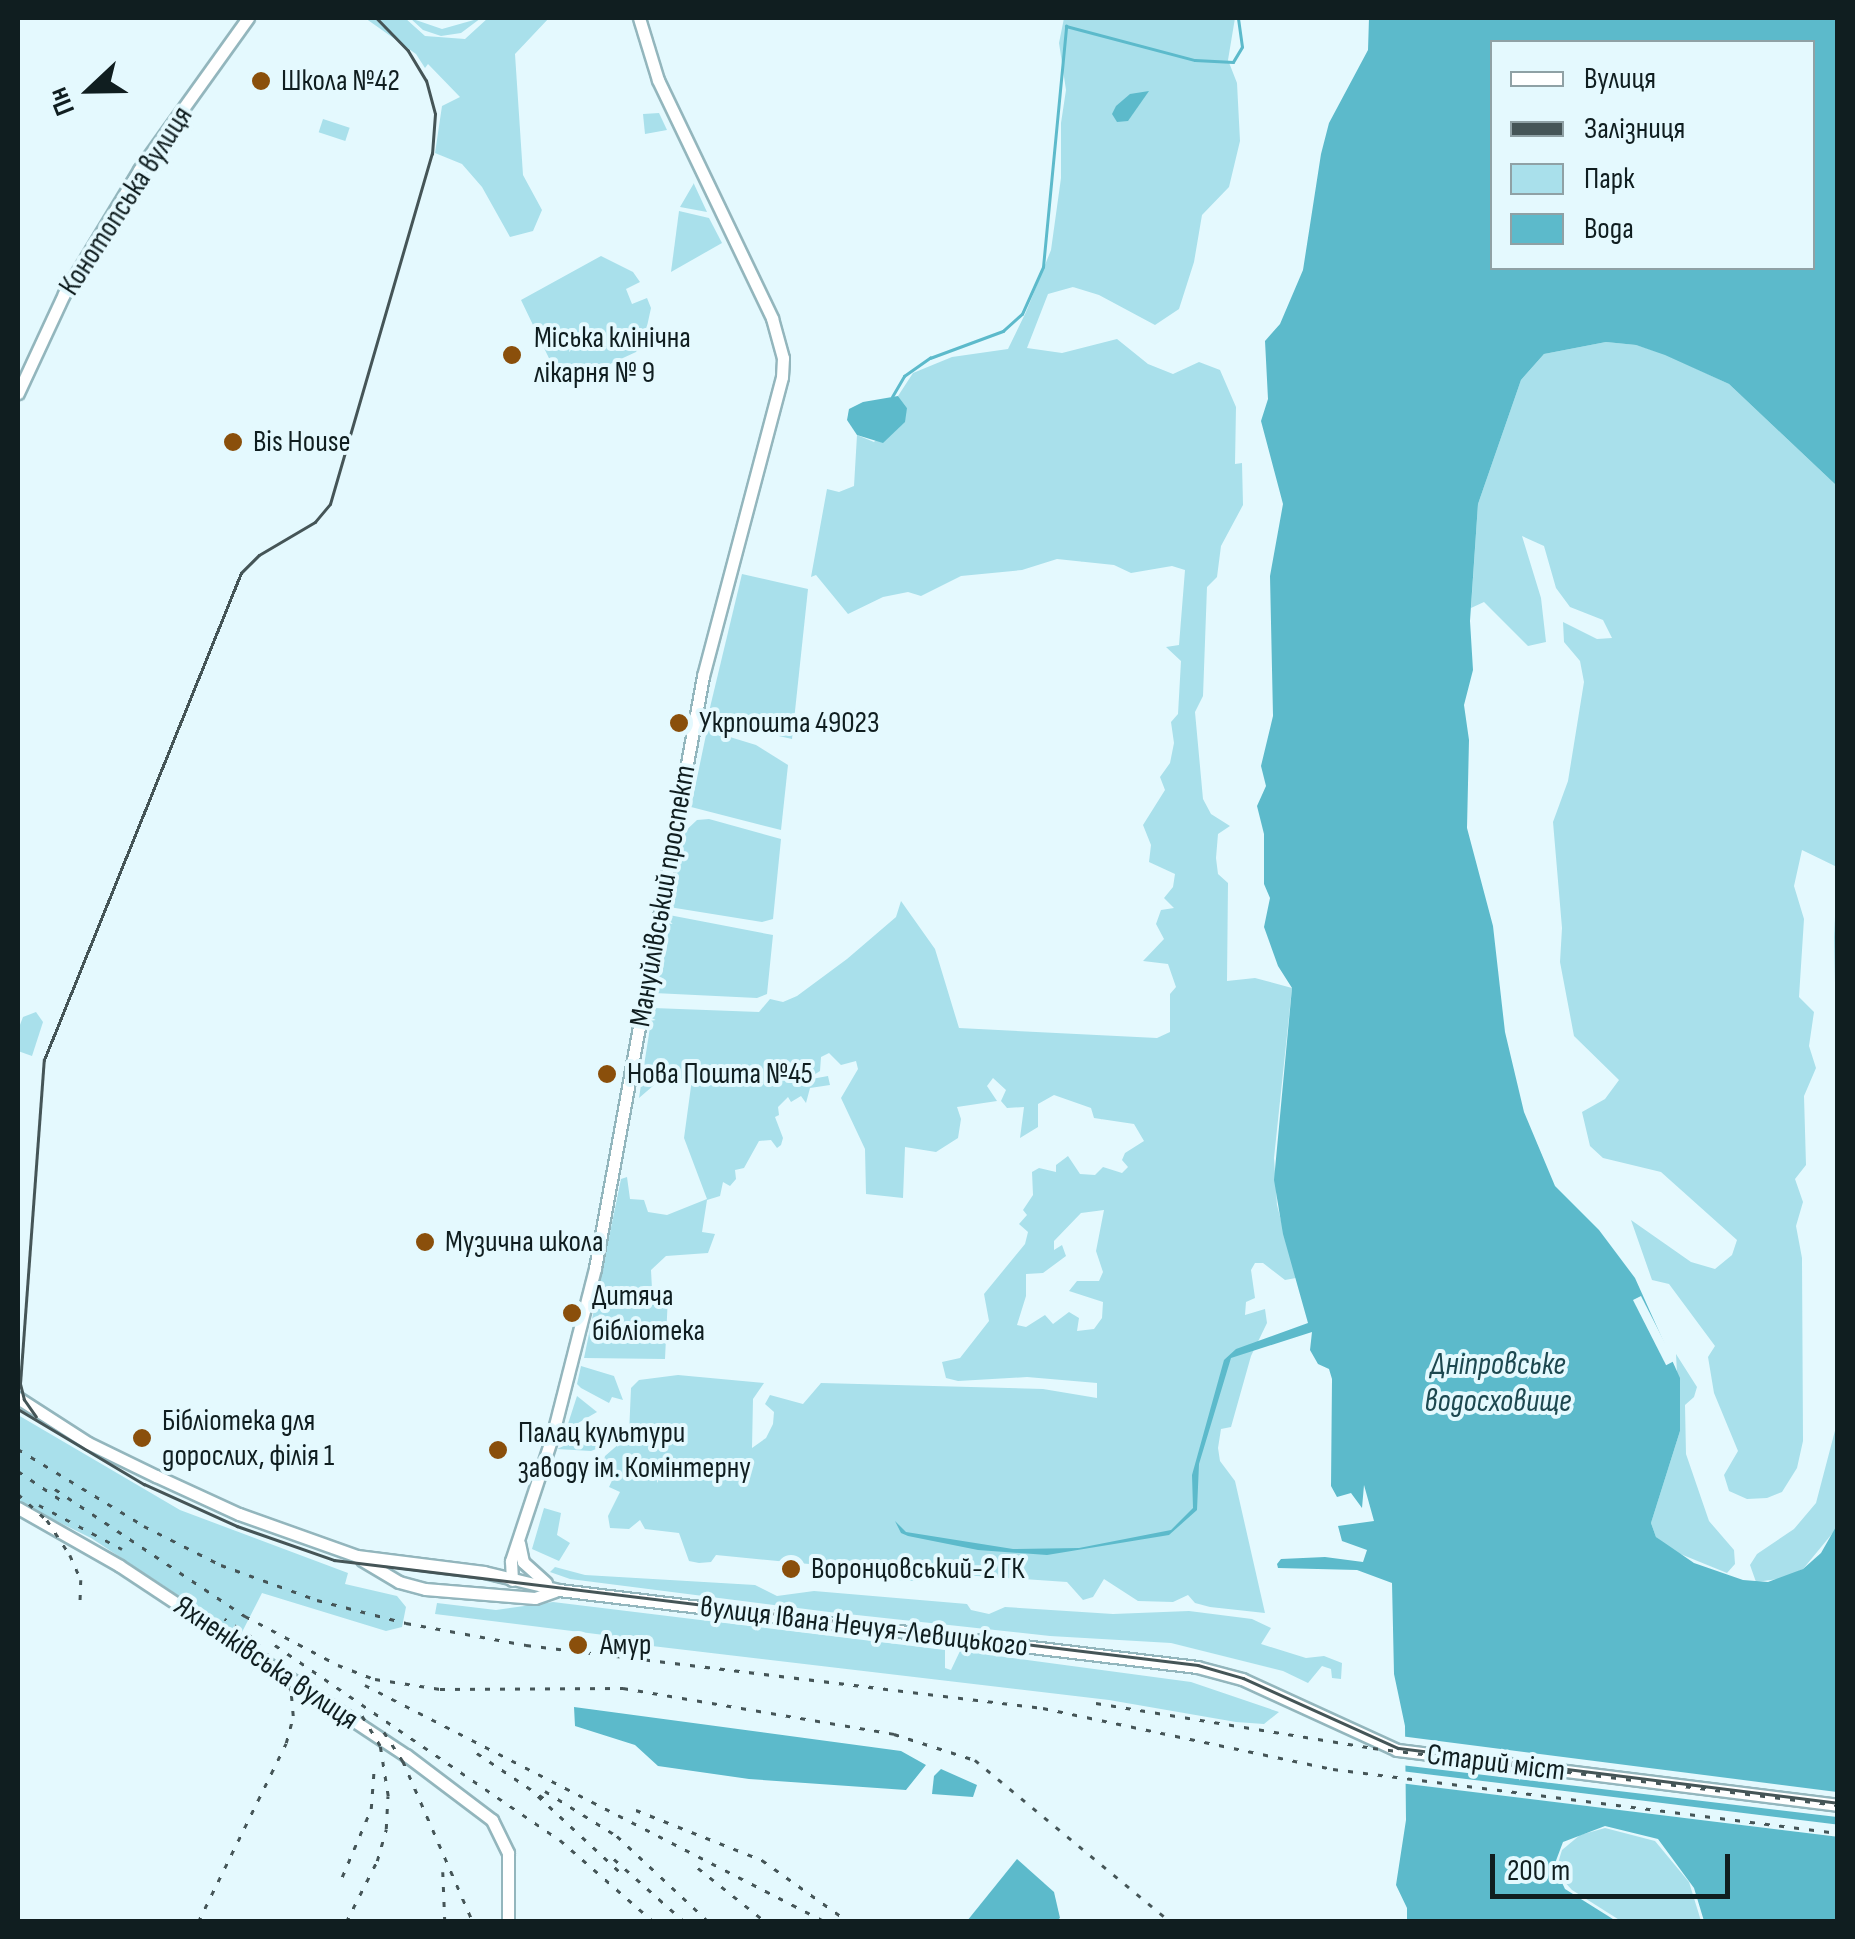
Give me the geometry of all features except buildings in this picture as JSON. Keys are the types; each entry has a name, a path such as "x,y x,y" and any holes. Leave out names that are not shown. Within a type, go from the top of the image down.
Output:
{"main road":[{"name":"Конотопська вулиця","path":"18,393 64,294 139,170 248,18"},
{"name":"Мануйлівський проспект","path":"516,1552 587,1305 703,676 782,376 772,318 680,127 638,18"},
{"name":"вулиця Івана Нечуя-Левицького","path":"18,1398 132,1465 239,1514 356,1556 410,1586 535,1598 559,1590"},
{"name":"Яхненківська вулиця","path":"18,1508 120,1566 406,1755 492,1820 508,1853 508,1922"},
{"path":"484,1572 516,1552"},
{"path":"512,1580 516,1552"},
{"path":"516,1552 528,1570 559,1590"},
{"name":"вулиця Івана Нечуя-Левицького","path":"356,1556 484,1572 559,1590 1170,1664"},
{"path":"486,1594 512,1580"},
{"path":"512,1580 535,1598"},
{"name":"Старий міст","path":"1170,1664 1242,1680 1397,1750 1838,1804"}],"green space":[{"path":"365,18 405,18 425,36 465,39 488,18 549,18 515,54 523,175 542,210 533,231 510,237 482,187 462,164 435,153 442,106 460,97 428,64 425,68 416,54"},
{"path":"410,18 442,29 481,18 461,33 441,36 423,30"},
{"path":"1064,18 1235,18 1228,60 1237,83 1240,141 1229,187 1202,215 1194,262 1179,309 1155,325 1099,295 1073,287 1048,294 1027,348 1062,353 1117,339 1148,364 1173,374 1199,362 1220,370 1236,407 1235,464 1242,463 1243,505 1221,546 1217,577 1207,587 1203,696 1195,712 1203,799 1211,814 1230,826 1218,834 1216,858 1218,874 1228,883 1227,981 1255,978 1292,988 1274,1158 1277,1205 1296,1278 1285,1280 1263,1263 1255,1263 1251,1270 1255,1298 1246,1302 1245,1315 1265,1309 1267,1323 1251,1356 1231,1427 1221,1429 1218,1448 1220,1461 1235,1481 1265,1613 1210,1607 1195,1603 1188,1595 1173,1602 1138,1601 1104,1579 1093,1597 1083,1600 1067,1582 917,1572 914,1581 883,1579 882,1571 716,1555 711,1562 689,1561 679,1533 645,1529 640,1520 629,1529 610,1528 608,1516 620,1492 609,1487 617,1470 610,1471 603,1464 605,1456 627,1437 591,1451 557,1449 597,1431 629,1434 631,1388 639,1380 678,1375 764,1383 753,1399 752,1448 766,1438 773,1424 774,1412 765,1404 770,1395 803,1404 821,1383 1043,1389 1097,1398 1097,1383 1027,1377 958,1381 946,1378 942,1362 960,1358 989,1321 984,1294 1025,1244 1028,1232 1019,1224 1027,1215 1023,1210 1033,1195 1032,1172 1039,1168 1056,1172 1056,1165 1068,1156 1080,1174 1095,1175 1103,1167 1122,1173 1128,1167 1122,1160 1125,1153 1144,1141 1134,1124 1094,1118 1091,1108 1054,1095 1038,1104 1038,1127 1020,1138 1024,1107 1007,1108 1001,1101 1006,1090 993,1078 987,1086 997,1101 957,1107 961,1119 958,1138 936,1152 905,1147 903,1198 866,1194 865,1149 841,1098 858,1069 856,1061 841,1065 829,1053 821,1057 820,1071 806,1080 828,1076 830,1085 810,1088 806,1103 801,1096 791,1102 788,1097 778,1107 779,1115 775,1117 783,1138 781,1145 777,1148 771,1140 759,1141 744,1168 735,1170 736,1179 730,1186 723,1182 720,1196 707,1200 702,1232 715,1234 708,1253 666,1256 651,1270 652,1289 668,1296 665,1359 584,1358 621,1179 627,1177 630,1199 644,1200 648,1212 667,1215 707,1199 684,1138 692,1079 661,1079 639,1098 653,1008 759,1012 770,999 783,1002 797,996 896,917 901,901 935,949 959,1028 1157,1038 1170,1032 1170,994 1176,987 1168,964 1143,961 1164,939 1156,924 1161,910 1174,908 1164,898 1173,887 1175,874 1149,862 1151,845 1143,825 1165,790 1160,777 1170,763 1174,743 1171,722 1178,714 1181,661 1166,647 1179,645 1185,570 1172,566 1131,573 1114,565 1057,559 1022,570 961,576 921,596 908,592 883,597 848,614 816,575 811,577 827,489 839,492 854,486 857,435 874,442 907,408 898,396 913,373 952,357 1008,349 1026,312 1051,250 1061,178 1061,123 1066,90 1059,43","holes":["1104,1210 1096,1251 1103,1272 1099,1281 1077,1281 1069,1291 1103,1302 1102,1318 1094,1329 1077,1331 1079,1318 1069,1312 1053,1324 1045,1315 1026,1327 1017,1325 1026,1296 1026,1274 1043,1273 1066,1256 1062,1245 1054,1250 1054,1241 1081,1213"]},
{"path":"659,113 667,130 645,134 643,114"},
{"path":"323,119 350,128 345,141 319,132"},
{"path":"694,184 707,212 680,207"},
{"path":"679,211 709,218 722,243 671,272"},
{"path":"601,256 633,272 640,282 626,289 632,304 647,298 651,308 644,340 636,352 573,381 558,377 521,300"},
{"path":"1606,342 1636,345 1665,354 1729,384 1837,486 1837,867 1802,850 1794,886 1804,919 1799,997 1814,1012 1809,1046 1816,1068 1804,1096 1806,1165 1795,1179 1803,1202 1796,1226 1802,1258 1803,1441 1797,1468 1782,1492 1767,1498 1747,1499 1729,1491 1724,1475 1738,1451 1714,1393 1708,1357 1715,1346 1669,1284 1652,1280 1631,1220 1691,1262 1715,1269 1732,1255 1737,1240 1661,1172 1603,1158 1590,1146 1582,1112 1605,1099 1619,1080 1574,1036 1560,962 1562,928 1553,822 1568,781 1584,682 1580,661 1564,642 1563,622 1597,639 1612,638 1603,620 1570,607 1556,588 1544,546 1522,536 1541,598 1546,642 1528,646 1484,602 1471,608 1478,504 1521,380 1544,354"},
{"path":"742,574 808,589 792,739 707,720"},
{"path":"707,730 756,745 788,765 781,830 691,807"},
{"path":"709,819 781,839 773,919 762,922 669,907 680,836 697,820"},
{"path":"1837,877 1838,1074 1834,937"},
{"path":"669,915 773,935 767,994 757,998 654,993 667,947"},
{"path":"36,1012 43,1022 32,1056 18,1051 18,1030 23,1017"},
{"path":"1676,1354 1697,1387 1694,1397 1685,1405 1686,1454 1709,1521 1734,1550 1735,1564 1727,1573 1673,1551 1656,1537 1651,1523 1680,1431"},
{"path":"581,1366 614,1376 623,1400 612,1397 609,1403 581,1388 577,1384"},
{"path":"577,1396 597,1412 566,1430"},
{"path":"18,1415 180,1510 348,1573 345,1584 397,1596 406,1607 402,1627 386,1631 262,1593 240,1636 91,1538 18,1502"},
{"path":"1837,1423 1836,1529 1803,1569 1785,1578 1756,1582 1750,1565 1757,1554 1794,1529 1816,1503"},
{"path":"544,1508 561,1513 557,1535 570,1543 559,1561 532,1549"},
{"path":"555,1567 585,1575 755,1585 777,1596 814,1591 967,1604 971,1610 989,1614 1005,1607 1113,1614 1189,1611 1252,1619 1271,1628 1261,1644 1306,1658 1324,1656 1342,1663 1341,1679 1332,1678 1331,1669 1322,1666 1308,1683 1283,1671 1171,1643 1050,1636 829,1612 570,1579 550,1572"},
{"path":"553,1602 945,1650 945,1668 951,1670 960,1651 1191,1682 1279,1712 1264,1724 1236,1722 1109,1700 652,1646 652,1641 435,1614 437,1603 496,1610"},
{"path":"1605,1828 1655,1841 1689,1882 1701,1921 1621,1921 1572,1890 1561,1878 1558,1863 1562,1850 1580,1835"}],"water":[{"name":"Дніпровське водосховище","path":"1369,18 1837,18 1837,486 1729,384 1665,355 1636,345 1606,342 1544,354 1521,380 1478,504 1470,621 1473,670 1464,705 1469,740 1467,828 1493,926 1505,1032 1524,1112 1555,1186 1599,1230 1635,1278 1680,1378 1680,1431 1651,1523 1656,1537 1694,1563 1743,1580 1768,1582 1803,1569 1821,1553 1837,1525 1837,1921 1704,1921 1694,1888 1658,1839 1605,1826 1563,1842 1554,1866 1565,1889 1616,1921 1407,1921 1407,1908 1396,1885 1406,1820 1405,1726 1394,1674 1392,1583 1357,1570 1278,1568 1277,1564 1281,1559 1325,1557 1363,1562 1367,1550 1342,1541 1338,1526 1374,1521 1364,1485 1362,1508 1351,1493 1337,1497 1331,1486 1332,1379 1329,1369 1318,1364 1310,1350 1312,1332 1231,1358 1199,1464 1197,1510 1169,1535 1047,1555 978,1550 908,1536 901,1533 895,1521 906,1532 1013,1549 1079,1548 1171,1530 1193,1508 1192,1475 1224,1360 1236,1349 1308,1323 1283,1234 1274,1180 1292,988 1278,966 1264,927 1270,898 1264,884 1264,834 1257,806 1266,786 1261,766 1273,716 1270,576 1283,504 1261,421 1268,399 1265,341 1280,324 1303,270 1329,123 1368,50"},
{"path":"1149,91 1128,121 1117,122 1112,114 1116,106 1130,94"},
{"path":"898,396 907,408 905,422 883,443 857,435 847,420 849,409 863,402"},
{"path":"574,1707 901,1751 926,1765 906,1790 749,1779 658,1766 635,1745 575,1726"},
{"path":"941,1769 977,1785 973,1797 932,1794 934,1776"},
{"path":"1017,1859 1054,1892 1060,1918 1055,1922 967,1921"}],"pier":[{"path":"1641,1296 1674,1361 1666,1365 1633,1300"},
{"path":"1400,1736 1837,1792 1837,1817 1401,1765"},
{"path":"1401,1771 1837,1825 1835,1836 1400,1783"}],"waterway":[{"path":"892,397 904,376 930,358 1003,331 1022,314 1043,267 1066,26 1195,60 1233,62 1242,47 1238,18"}],"tram line":[{"path":"36,1417 24,1400 20,1384 44,1060 241,573 259,555 315,522 330,504 432,154 435,114 426,81 408,51 376,18"},
{"path":"18,1409 144,1484 237,1526 334,1560 1198,1665 1243,1678 1398,1748 1838,1803"}],"railway":[{"path":"18,1449 144,1526 221,1565 317,1600 406,1623 526,1645 1043,1708 1333,1769 1838,1833"},
{"path":"18,1471 64,1502"},
{"path":"55,1489 245,1616 338,1665 375,1679 440,1689 623,1688 894,1734 975,1760 1171,1922"},
{"path":"18,1494 47,1520 70,1555 81,1580 80,1609"},
{"path":"39,1505 122,1549"},
{"path":"198,1922 286,1743 293,1716 291,1691 280,1668 251,1637 224,1619"},
{"path":"275,1645 560,1840 654,1922"},
{"path":"365,1685 826,1922"},
{"path":"1096,1703 1373,1748 1838,1805"},
{"path":"346,1922 377,1861 386,1829 388,1796 380,1746 357,1708"},
{"path":"384,1732 403,1761 473,1922"},
{"path":"477,1753 551,1803"},
{"path":"342,1877 371,1809 374,1768"},
{"path":"545,1791 617,1836 709,1922"},
{"path":"538,1796 622,1874"},
{"path":"636,1810 762,1860 849,1922"},
{"path":"614,1859 685,1922"},
{"path":"698,1868 766,1922"},
{"path":"443,1872 445,1922"}],"place":[{"name":"Школа №42","path":"261,81"},
{"name":"Міська клінічна лікарня № 9","path":"512,355"},
{"name":"Bis House","path":"233,442"},
{"name":"Укрпошта 49023","path":"679,723"},
{"name":"Нова Пошта №45","path":"607,1074"},
{"name":"Музична школа","path":"425,1242"},
{"name":"Дитяча бібліотека","path":"572,1313"},
{"name":"Бiблiотека для дорослих, фiлiя 1","path":"142,1438"},
{"name":"Палац культури заводу ім. Комінтерну","path":"498,1450"},
{"name":"Воронцовський-2 ГК","path":"791,1569"},
{"name":"Амур","path":"578,1645"}]}
